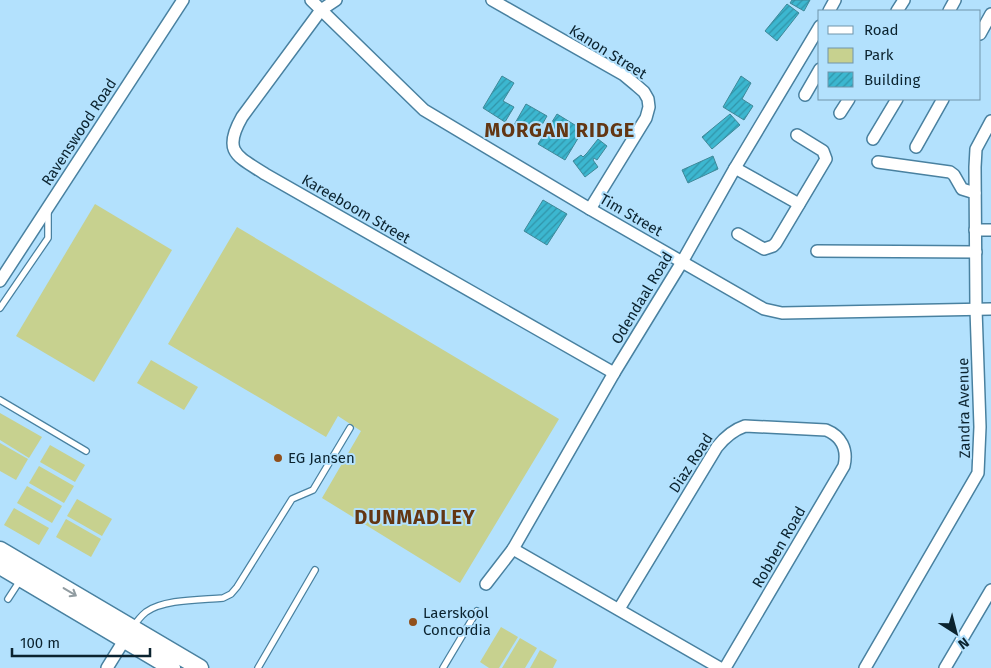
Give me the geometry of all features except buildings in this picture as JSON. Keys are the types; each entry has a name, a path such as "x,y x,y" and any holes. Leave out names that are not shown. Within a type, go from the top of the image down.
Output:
{"main road":[{"path":"0,550 25,572 128,634 200,668"},
{"path":"0,566 25,572"},
{"path":"128,634 172,668"}],"street":[{"name":"Ravenswood Road","path":"0,281 183,0"},
{"name":"Tim Street","path":"311,0 424,110 590,209 764,309 775,312 991,309"},
{"path":"322,10 336,0"},
{"name":"Kanon Street","path":"492,0 624,75 644,92 648,99 649,107 646,118 590,209"},
{"name":"Kareeboom Street","path":"322,10 242,117 232,135 232,144 235,151 241,158 265,174 614,373"},
{"path":"981,32 991,14"},
{"name":"Odendaal Road","path":"486,584 513,549 614,373 682,262 735,168 818,29"},
{"path":"804,95 818,72"},
{"path":"840,113 847,100"},
{"path":"873,139 896,100"},
{"path":"916,147 942,100"},
{"name":"Zandra Avenue","path":"865,668 976,479 980,467 986,427 976,309 976,148 991,121"},
{"path":"738,234 760,248 764,249 773,246 826,159 823,151 798,134"},
{"path":"878,162 950,172 954,175 962,189 975,193"},
{"path":"735,168 798,204"},
{"path":"975,230 991,230"},
{"path":"817,251 976,252"},
{"name":"Diaz Road","path":"619,609 717,447 738,428 745,426 826,430 836,435 840,440"},
{"name":"Robben Road","path":"725,668 844,466 846,457 840,440"},
{"path":"513,549 720,668"},
{"path":"945,668 991,590"},
{"path":"107,668 128,634"}],"lane":[{"path":"0,308 48,238 48,207"},
{"path":"0,400 86,451"},
{"path":"128,634 141,616 157,607 224,598 230,594 237,587 292,499 313,490 350,428"},
{"path":"258,668 315,570"},
{"path":"8,599 25,572"},
{"path":"443,668 477,611"}],"green space":[{"path":"95,204 172,250 94,382 16,336"},
{"path":"237,227 559,419 460,583 322,498 361,431 338,416 326,437 168,344"},
{"path":"151,360 198,387 184,410 137,383"},
{"path":"0,413 42,437 29,458 0,440"},
{"path":"0,443 28,459 16,480 0,471"},
{"path":"50,445 85,465 75,482 40,462"},
{"path":"39,466 74,486 64,503 29,483"},
{"path":"27,486 62,506 52,523 17,503"},
{"path":"77,499 112,519 102,536 67,516"},
{"path":"14,508 49,528 39,545 4,525"},
{"path":"66,519 101,539 91,557 56,537"},
{"path":"501,627 518,637 499,668 489,668 480,662"},
{"path":"520,638 537,648 525,668 502,668"},
{"path":"540,650 557,660 553,668 530,668"}],"place":[{"name":"EG Jansen","path":"278,458"},
{"name":"Laerskool Concordia","path":"413,622"}],"district":[{"name":"MORGAN RIDGE","path":"560,130"},
{"name":"DUNMADLEY","path":"415,517"}]}
